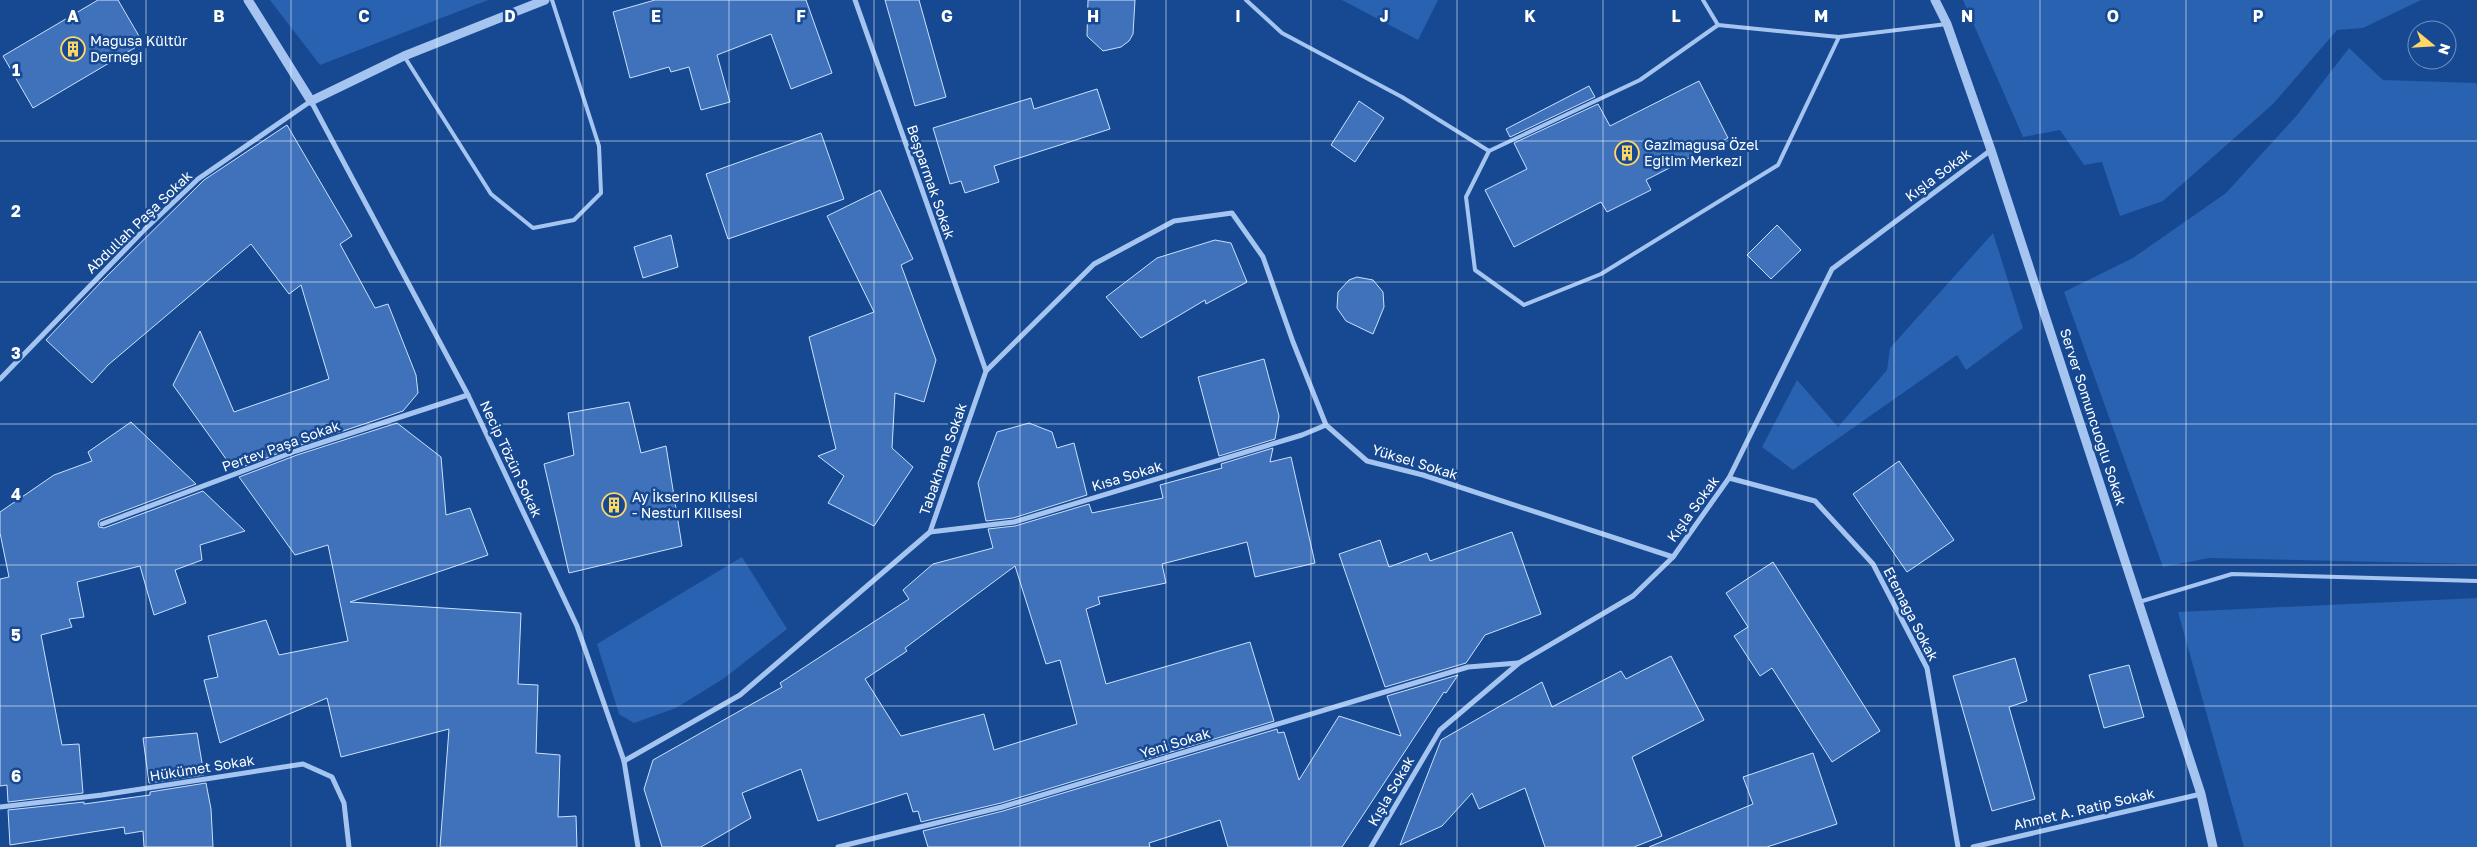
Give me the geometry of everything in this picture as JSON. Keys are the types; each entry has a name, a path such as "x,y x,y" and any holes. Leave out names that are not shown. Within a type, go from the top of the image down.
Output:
{"street":[{"path":"248,0 311,101 404,56 545,0"},
{"name":"Beşparmak Sokak","path":"855,0 986,370"},
{"name":"Server Somuncuoğlu Sokak","path":"1935,0 1947,24 1991,150 2201,794 2213,847"},
{"name":"Abdullah Paşa Sokak","path":"0,379 144,231 198,179 311,101"},
{"name":"Necip Tözün Sokak","path":"311,101 468,395 578,626 624,762 638,847"},
{"name":"Kışla Sokak","path":"1371,847 1440,730 1519,663 1632,596 1672,557 1729,478 1832,268 1991,150"},
{"name":"Tabakhane Sokak","path":"624,762 740,695 930,532 986,370 1094,264 1174,222 1232,213"},
{"name":"Yüksel Sokak","path":"1232,213 1263,257 1293,342 1326,424 1367,461 1423,475 1672,557"},
{"name":"Pertev Paşa Sokak","path":"102,524 296,451 468,395"},
{"name":"Kısa Sokak","path":"930,532 1014,522 1302,435 1326,424"},
{"name":"Etemağa Sokak","path":"1729,478 1815,501 1873,564 1927,668 1958,847"},
{"name":"Yeni Sokak","path":"838,847 1002,807 1468,666 1519,663"},
{"name":"Hükümet Sokak","path":"0,808 102,795 302,764 332,777 344,803 349,847"},
{"name":"Ahmet A. Ratip Sokak","path":"1973,847 2201,794"}],"lane":[{"path":"404,56 491,194 533,228 574,220 602,193 600,146 552,0"},
{"path":"1246,0 1282,33 1402,97 1489,151"},
{"path":"1703,0 1718,25"},
{"path":"1839,37 1778,166 1601,274 1524,305 1475,270 1466,198 1489,151 1640,80 1718,25 1839,37 1947,24"},
{"path":"2138,602 2232,574 2477,581"}],"shaded area":[{"path":"270,0 488,0 320,65"},
{"path":"1342,0 1438,0 1418,40"},
{"path":"1963,0 2421,0 2363,28 2337,30 2273,104 2163,201 2120,216 2102,162 2084,165 2060,130 2023,137"},
{"path":"2349,48 2383,80 2476,83 2477,86 2477,564 2209,558 2163,567 2064,292 2133,258 2226,193 2298,114"},
{"path":"1993,233 2023,328 1966,370 1957,355 1793,470 1762,447 1797,380 1838,427 1887,370 1890,348"},
{"path":"742,557 787,629 723,679 676,708 634,723 619,714 597,644"},
{"path":"2477,598 2477,847 2244,847 2178,612"}],"building":[{"name":"Mağusa Kültür Derneği","path":"98,0 118,0 143,43 33,108 3,56"},
{"path":"655,0 806,0 832,73 791,89 771,34 717,55 730,102 701,110 689,67 671,72 669,67 630,78 613,12"},
{"path":"885,0 919,0 946,97 915,106"},
{"path":"1088,0 1135,0 1133,34 1129,41 1121,47 1103,51 1087,36"},
{"name":"Gazimağusa Özel Eğitim Merkezi","path":"1699,81 1728,138 1646,180 1651,190 1607,212 1601,202 1514,247 1485,190 1527,169 1514,143 1598,104 1610,126"},
{"path":"1589,86 1595,97 1510,137 1506,129"},
{"path":"1097,89 1110,129 994,166 999,182 965,193 961,181 950,184 933,128 1031,98 1034,109"},
{"path":"1359,101 1384,118 1355,162 1331,145"},
{"path":"287,125 352,236 340,244 375,308 388,304 416,375 418,393 403,411 295,447 234,470 173,385 200,331 234,412 329,379 301,285 289,294 251,244 108,365 92,383 46,340 103,280 204,180"},
{"path":"821,133 844,199 728,239 706,174"},
{"path":"880,190 913,259 901,265 936,360 924,402 895,393 892,448 913,467 874,526 828,503 844,476 818,456 836,449 809,337 874,312 827,216"},
{"path":"1777,225 1801,250 1771,279 1747,255"},
{"path":"671,235 678,267 643,278 634,247"},
{"path":"1215,240 1231,243 1247,282 1206,304 1205,300 1141,338 1106,297 1157,258"},
{"path":"1357,277 1373,280 1383,292 1384,307 1373,334 1346,321 1337,308 1338,292 1349,280"},
{"path":"1264,359 1279,416 1275,439 1219,456 1198,377"},
{"name":"Ay İkserino Kilisesi - Nesturi Kilisesi","path":"629,402 641,453 666,446 682,546 569,573 544,464 574,455 568,413"},
{"path":"131,422 196,484 100,520 98,523 99,527 104,528 203,491 245,531 200,545 202,560 175,570 186,603 154,615 140,566 77,582 84,617 69,619 72,627 41,635 62,745 79,744 83,793 8,802 7,785 0,786 0,579 9,577 0,533 0,512 54,475 92,461 88,452"},
{"path":"397,423 441,457 446,515 470,508 488,555 350,602 521,613 518,684 538,685 536,753 560,755 558,817 576,816 577,847 440,847 449,729 341,757 327,698 220,743 204,680 218,677 208,636 266,620 279,655 348,641 328,545 295,555 239,477 297,455"},
{"path":"1029,423 1052,432 1057,448 1074,443 1087,495 1013,518 986,521 978,483 997,432"},
{"path":"1273,448 1270,462 1291,457 1315,563 1255,577 1247,542 1162,564 1166,583 1098,597 1100,604 1086,609 1106,684 1250,642 1274,721 1001,803 921,822 918,811 913,812 907,793 818,821 801,769 742,793 751,818 701,847 662,847 644,789 653,760 782,687 780,683 909,599 903,590 933,564 993,548 988,529 1015,526 1089,504 1092,513 1163,498 1160,485 1222,468 1221,464","holes":["1015,566 1046,664 1060,660 1077,724 994,750 984,714 901,736 865,679 907,651 905,648"]},
{"path":"1899,461 1954,540 1907,572 1853,494"},
{"path":"1512,532 1541,614 1485,635 1466,663 1385,687 1339,554 1380,540 1389,567 1427,553 1430,561"},
{"path":"1773,562 1880,731 1832,762 1772,668 1760,676 1734,636 1748,627 1726,593"},
{"path":"1671,656 1704,720 1632,757 1662,836 1634,847 1545,847 1525,788 1479,809 1472,793 1442,826 1400,845 1441,740 1542,682 1552,707 1621,671 1626,679"},
{"path":"2015,658 2027,701 2009,707 2035,799 1992,811 1953,676"},
{"path":"2129,665 2144,717 2104,728 2089,675"},
{"path":"1458,675 1446,693 1444,692 1342,847 1228,847 1220,820 1149,843 1150,847 928,847 923,831 1003,811 1277,729 1278,733 1284,732 1299,780 1339,716 1401,736 1387,696"},
{"path":"197,733 204,775 149,783 143,738"},
{"path":"1813,753 1837,824 1767,847 1649,847 1753,804 1743,777"},
{"path":"206,783 211,809 213,847 144,847 143,831 125,834 124,827 10,845 8,810 84,802 84,804 150,795 150,792"}],"place":[{"name":"Mağusa Kültür Derneği","path":"73,49"},
{"name":"Gazimağusa Özel Eğitim Merkezi","path":"1627,153"},
{"name":"Ay İkserino Kilisesi - Nesturi Kilisesi","path":"614,505"}]}
